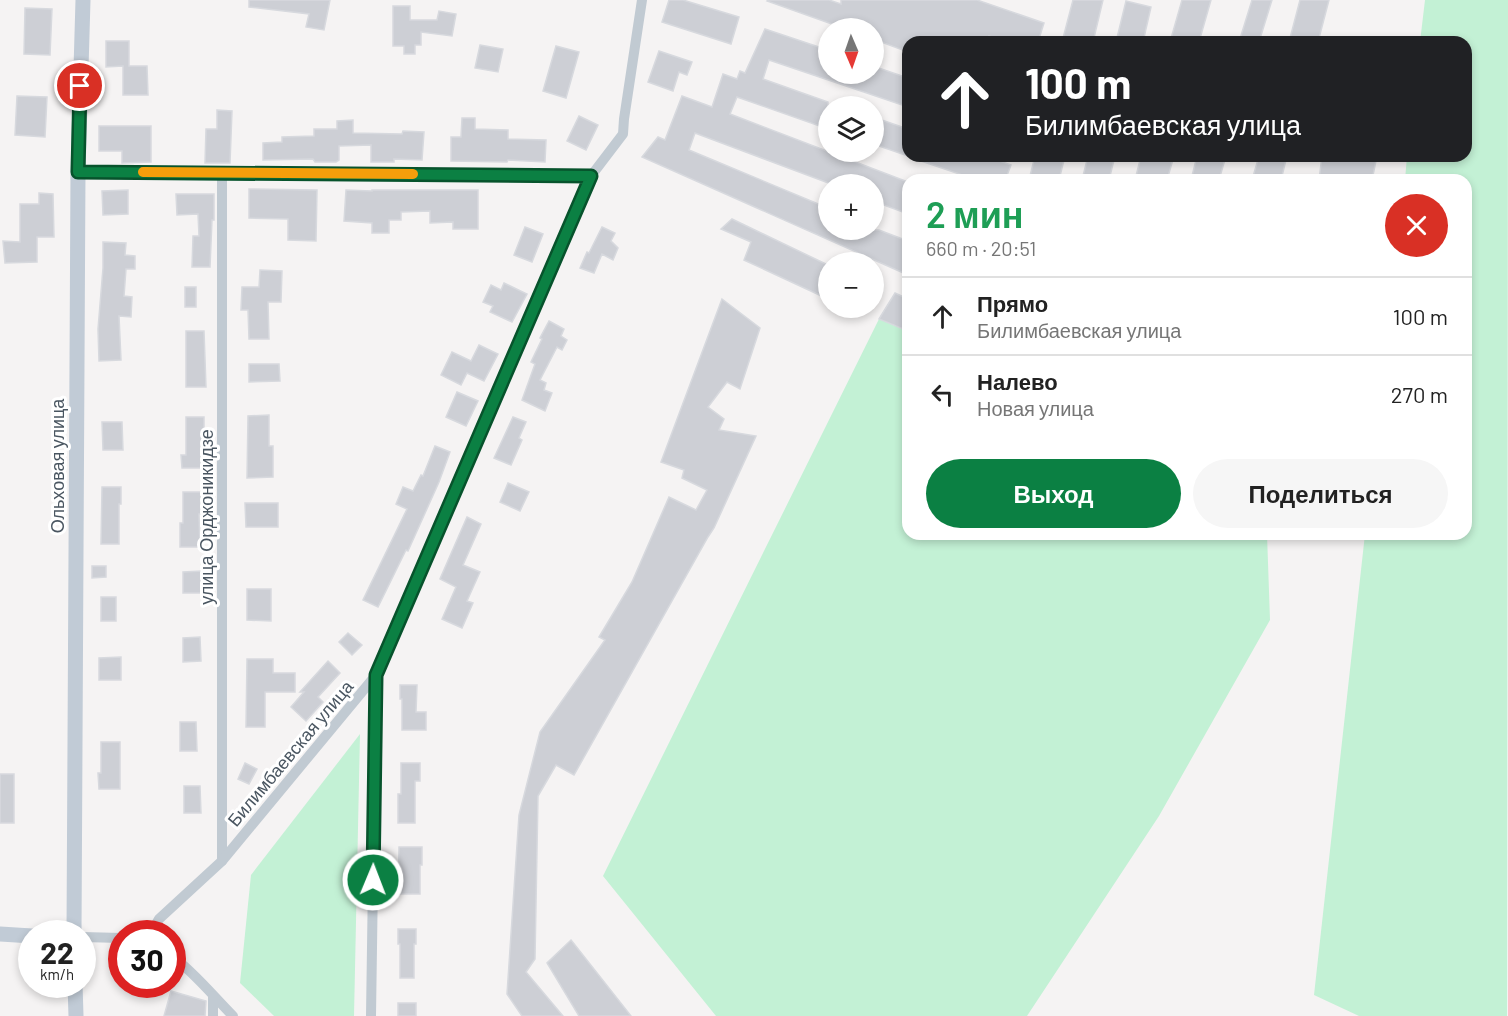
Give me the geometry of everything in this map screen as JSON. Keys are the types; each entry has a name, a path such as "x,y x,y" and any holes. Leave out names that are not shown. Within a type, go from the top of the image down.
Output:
{"main road":[{"name":"Ольховая улица","path":"74,920 78,172 83,0"},
{"path":"0,934 18,935"},
{"path":"75,998 76,1016"}],"street":[{"name":"Билимбаевская улица","path":"159,920 222,861 376,675 591,176 623,134 642,0"},
{"path":"78,172 591,176"},
{"name":"улица Орджоникидзе","path":"222,173 222,861"},
{"path":"371,1016 376,675"},
{"path":"186,966 233,1016"},
{"path":"213,996 213,1016"}],"green space":[{"path":"1425,0 1508,0 1507,1016 1359,1016 1314,995 1364,540 1472,540 1472,174 1406,174 1406,162 1472,162 1472,36 1421,36"},
{"path":"879,319 902,329 902,540 1267,540 1270,620 1159,816 1027,1016 716,1016 603,876"},
{"path":"360,734 354,1016 274,1016 240,983 251,875"}],"building":[{"path":"249,0 330,0 324,30 306,27 309,14 249,7"},
{"path":"669,0 683,0 739,17 731,44 662,22"},
{"path":"829,0 841,4 841,0 977,0 1044,23 1040,36 902,36 902,50 884,43 884,18 818,19 767,1"},
{"path":"1073,0 1103,0 1094,36 1064,36"},
{"path":"1182,0 1211,0 1201,36 1172,36"},
{"path":"1252,0 1272,0 1261,36 1241,36"},
{"path":"1300,0 1329,0 1320,36 1291,36"},
{"path":"1126,1 1151,7 1144,36 1117,36"},
{"path":"393,6 410,6 410,20 437,20 439,11 456,14 452,36 421,32 421,45 415,45 415,54 404,54 404,46 393,46"},
{"path":"25,8 52,9 50,55 24,54"},
{"path":"765,29 818,47 818,77 769,60 763,79 818,98 818,125 737,97 730,114 818,148 818,162 856,162 902,180 902,212 884,205 884,174 818,174 818,179 695,133 689,150 818,204 818,235 642,157 658,137 665,140 682,96 712,107 723,74 737,79 740,71 745,73"},
{"path":"106,41 129,41 129,66 147,66 148,95 123,95 123,66 106,67"},
{"path":"480,45 503,49 498,72 475,68"},
{"path":"556,46 579,52 566,98 543,91"},
{"path":"659,51 692,62 687,75 679,72 673,91 648,82"},
{"path":"884,70 902,76 902,105 884,99 884,96 875,96 840,84 884,84"},
{"path":"17,96 47,97 45,137 15,135"},
{"path":"217,110 232,111 230,163 205,163 206,129 217,129"},
{"path":"579,116 598,125 586,150 567,141"},
{"path":"462,118 475,118 475,129 508,130 508,139 546,140 545,162 451,161 451,137 461,137"},
{"path":"353,120 353,133 424,132 422,160 394,159 394,162 371,162 371,145 339,146 339,160 336,162 315,162 313,159 263,160 263,143 282,142 282,137 314,136 314,129 337,129 337,121"},
{"path":"884,121 902,127 902,154 884,148"},
{"path":"99,126 151,126 151,162 122,163 122,151 99,151"},
{"path":"924,162 1003,162 1011,165 1008,174 959,174"},
{"path":"1034,162 1064,162 1060,174 1030,174"},
{"path":"1086,162 1114,162 1110,174 1084,174"},
{"path":"1140,162 1172,162 1169,174 1136,174"},
{"path":"1196,162 1224,162 1221,174 1192,174"},
{"path":"1257,162 1286,162 1282,174 1254,174"},
{"path":"1321,162 1376,162 1373,174 1320,174"},
{"path":"249,189 317,190 316,241 288,240 288,219 249,218"},
{"path":"128,190 128,214 103,215 102,191"},
{"path":"346,190 478,190 478,229 453,229 453,222 430,223 430,211 401,212 401,220 389,220 389,233 372,233 372,223 344,221"},
{"path":"39,193 53,194 54,237 37,237 37,262 5,263 3,241 20,242 20,204 39,204"},
{"path":"176,194 214,194 210,267 192,267 193,236 199,236 198,214 177,215"},
{"path":"732,219 818,260 818,294 744,260 751,242 721,229"},
{"path":"525,227 543,234 532,262 514,255"},
{"path":"602,227 615,233 611,241 618,248 613,260 602,254 594,273 580,268"},
{"path":"884,232 902,239 902,272 884,264 884,252 856,252 829,240 884,240"},
{"path":"103,242 126,243 125,255 135,256 135,269 126,269 124,296 132,297 131,317 119,316 121,360 99,361 98,329"},
{"path":"260,270 282,271 281,302 268,302 269,339 249,339 248,310 241,310 242,287 259,287"},
{"path":"504,283 527,294 512,322 490,312 493,306 483,302 491,285 501,290"},
{"path":"185,287 196,287 196,307 185,307"},
{"path":"895,293 902,296 902,329 879,319 884,318 884,311"},
{"path":"722,299 760,328 740,389 727,382 708,407 724,419 719,430 756,436 714,528 574,775 556,765 538,796 535,959 526,972 563,1016 522,1016 507,994 519,815 540,732 605,640 599,637 632,582 669,497 696,510 707,490 682,478 684,470 661,462"},
{"path":"549,321 564,329 561,336 567,340 562,350 557,347 540,380 546,383 544,390 552,393 545,411 522,400 535,364 531,362"},
{"path":"186,331 204,331 206,387 186,387"},
{"path":"479,345 498,354 484,381 467,373 461,385 441,375 452,352 471,361"},
{"path":"249,364 279,364 280,381 249,382"},
{"path":"457,392 478,401 466,426 446,417"},
{"path":"269,415 269,446 273,446 273,477 247,478 248,416"},
{"path":"186,417 204,417 204,468 182,468 181,455 186,455"},
{"path":"513,417 526,422 519,438 522,440 511,465 494,458"},
{"path":"102,422 122,422 123,450 103,450"},
{"path":"435,446 450,452 408,551 406,550 378,607 363,600 407,509 396,504 403,487 413,491 421,475 423,476"},
{"path":"508,483 529,492 520,511 500,502"},
{"path":"102,487 121,487 119,544 101,544"},
{"path":"183,492 202,492 202,514 199,514 200,547 180,547"},
{"path":"245,503 278,503 278,527 246,527"},
{"path":"467,517 481,524 463,565 480,572 467,601 473,603 462,628 442,619 456,587 440,579"},
{"path":"92,566 106,566 106,577 92,578"},
{"path":"202,571 202,593 183,593 183,572"},
{"path":"247,589 271,589 271,621 247,620"},
{"path":"101,597 116,597 116,621 101,621"},
{"path":"348,633 362,645 352,655 339,642"},
{"path":"200,637 201,661 183,662 183,638"},
{"path":"121,657 121,680 99,680 99,658"},
{"path":"247,659 273,659 273,673 295,673 295,692 265,692 265,727 246,727"},
{"path":"328,661 340,673 318,697 323,702 306,721 291,707 304,692 300,692"},
{"path":"400,685 417,685 416,712 426,712 426,730 402,730"},
{"path":"180,722 196,722 197,751 180,751"},
{"path":"101,742 120,742 120,789 99,789"},
{"path":"245,763 257,769 249,784 238,779"},
{"path":"401,763 420,763 420,781 415,781 415,823 398,823"},
{"path":"0,774 14,774 14,823 0,823"},
{"path":"184,786 200,786 201,813 184,813"},
{"path":"399,847 422,847 420,894 398,894"},
{"path":"398,929 416,929 414,978 400,978"},
{"path":"571,940 631,1016 579,1016 547,963"},
{"path":"186,995 206,1001 205,1016 164,1016 169,998 186,998"},
{"path":"398,1003 416,1003 416,1016 398,1016"}],"slow traffic":[{"path":"143,172 413,174"}],"route":[{"path":"80,86 78,172 591,176 376,675 373,880"}]}
